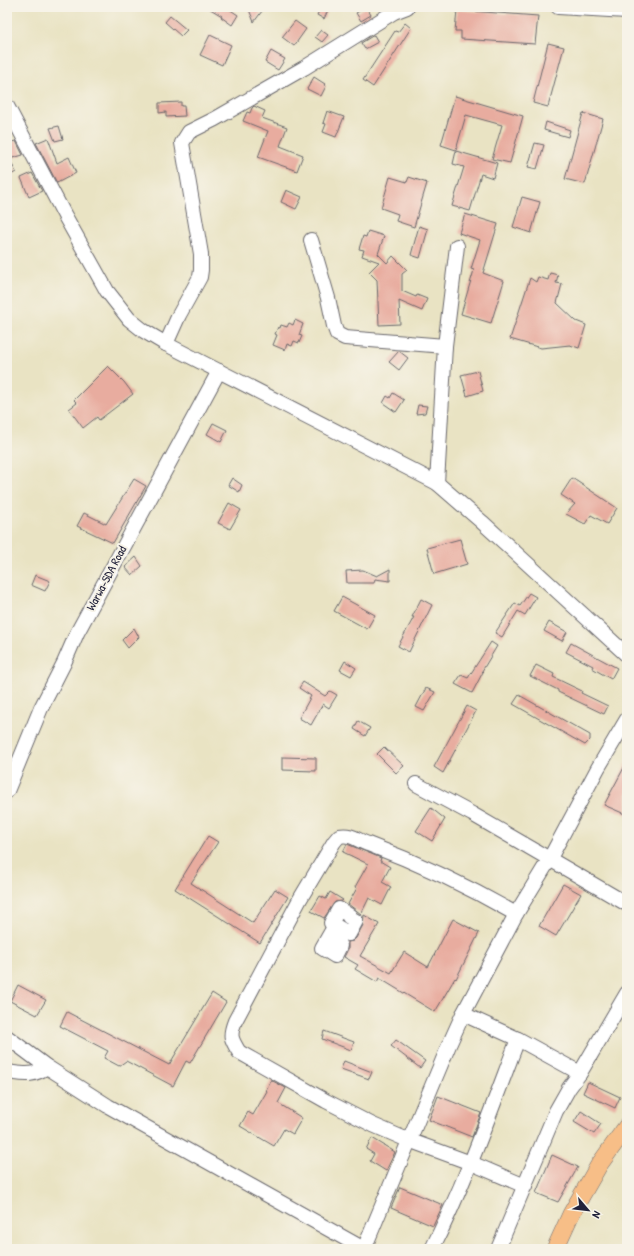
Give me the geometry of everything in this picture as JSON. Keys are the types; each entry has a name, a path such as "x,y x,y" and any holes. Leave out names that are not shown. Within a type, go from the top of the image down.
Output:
{"main road":[{"path":"555,1249 571,1214 599,1165 627,1126"}],"street":[{"path":"166,344 179,315 200,277 202,270 201,254 182,143 185,137 189,132 215,119 304,68 394,12 407,7"},
{"path":"558,7 627,11"},
{"path":"7,106 65,216 107,291 129,319 144,331 166,344 437,483 482,522 627,655"},
{"path":"311,240 337,334 345,338 445,346"},
{"path":"437,483 445,346 457,246"},
{"name":"Warwa-SDA Road","path":"7,791 41,708 77,634 219,372"},
{"path":"7,1036 47,1067 108,1106 364,1249 463,1014 516,914 549,860 598,768 627,719"},
{"path":"416,784 472,814 627,904"},
{"path":"516,914 475,891 418,864 362,842 349,835 339,836 300,899 235,1021 231,1032 232,1040 239,1052 366,1122 471,1162 525,1186"},
{"path":"498,1249 556,1111 627,993"},
{"path":"463,1014 518,1039 580,1073"},
{"path":"432,1249 471,1162 518,1039"},
{"path":"7,1072 37,1074 47,1067"}],"building":[{"path":"207,7 226,7 238,15 232,25 221,17 222,16"},
{"path":"248,7 265,7 254,22"},
{"path":"321,7 328,10 324,19 317,15"},
{"path":"366,7 371,15 361,21 356,13"},
{"path":"457,10 538,16 535,44 461,39 461,31 455,31"},
{"path":"170,16 187,30 181,36 165,22"},
{"path":"295,21 306,29 294,46 282,37"},
{"path":"405,23 411,28 373,87 363,80 395,31 398,32"},
{"path":"321,30 328,35 322,42 315,37"},
{"path":"210,35 231,45 222,65 200,55"},
{"path":"374,35 378,42 365,49 361,43"},
{"path":"548,43 564,47 548,107 533,103"},
{"path":"271,51 285,59 278,70 265,62"},
{"path":"314,77 326,86 321,96 307,89"},
{"path":"455,96 523,116 510,163 492,159 502,125 466,115 456,150 441,145"},
{"path":"181,102 181,106 184,106 185,116 166,117 166,112 159,113 159,103"},
{"path":"254,106 265,111 262,118 287,127 280,146 303,155 297,171 258,157 268,131 243,121 247,112 250,113"},
{"path":"327,111 344,117 336,137 323,132 326,124 323,123"},
{"path":"583,113 603,119 585,184 565,179"},
{"path":"546,122 570,130 568,137 544,130"},
{"path":"59,126 63,139 55,141 50,128"},
{"path":"48,138 57,163 69,157 76,173 57,183 36,143"},
{"path":"16,141 23,155 9,159 16,172 7,177 7,143"},
{"path":"535,143 544,145 537,169 528,167"},
{"path":"456,151 497,163 493,178 481,174 470,211 452,206 464,167 453,164"},
{"path":"32,173 42,191 29,197 21,178"},
{"path":"390,177 407,182 409,177 427,183 414,227 396,221 398,214 381,208"},
{"path":"286,190 302,197 296,209 281,202"},
{"path":"522,197 540,202 531,233 513,227"},
{"path":"465,214 498,224 483,273 504,281 491,323 461,314 474,270 471,269 480,240 459,233"},
{"path":"419,226 428,229 420,258 411,255"},
{"path":"368,231 384,236 378,254 387,263 393,256 407,270 402,274 402,291 416,297 417,295 427,299 422,311 399,301 400,324 379,325 377,280 369,272 379,262 362,256 364,250 359,249 363,236 366,237"},
{"path":"550,273 558,275 556,283 562,284 557,303 576,321 586,325 579,348 570,345 541,348 510,339 530,278 536,282 538,277 548,280"},
{"path":"295,320 303,324 299,335 302,336 299,343 294,341 292,346 287,344 285,350 273,345 278,327 280,328 281,325 287,327 289,323 293,325"},
{"path":"399,351 408,358 399,370 389,362"},
{"path":"108,366 124,382 133,394 99,420 97,417 83,428 69,409 77,403 74,400"},
{"path":"478,371 483,391 467,396 461,375"},
{"path":"393,393 404,400 396,412 383,403 387,396 390,398"},
{"path":"418,405 427,406 425,413 416,414"},
{"path":"213,423 227,430 221,442 207,434"},
{"path":"232,478 242,485 239,492 228,485"},
{"path":"572,478 617,508 607,524 591,515 585,524 566,514 575,504 561,495"},
{"path":"134,479 146,486 113,543 77,526 84,513 106,524"},
{"path":"229,503 241,510 230,529 218,523"},
{"path":"460,539 467,564 434,574 427,548"},
{"path":"136,557 142,566 132,575 125,567"},
{"path":"390,569 390,581 375,579 374,583 347,583 346,571 363,570 377,576"},
{"path":"35,575 50,581 45,591 31,585"},
{"path":"529,593 536,597 525,615 518,611 502,637 495,633 515,603 520,606"},
{"path":"342,597 375,615 367,629 334,611"},
{"path":"421,599 432,605 409,652 398,646 414,617 412,617"},
{"path":"549,622 567,632 562,641 544,631"},
{"path":"134,628 139,637 128,648 122,640"},
{"path":"491,642 497,646 482,671 483,672 472,693 455,684 461,675 468,678"},
{"path":"571,643 617,668 611,679 592,668 593,666 566,652"},
{"path":"345,661 356,668 351,676 340,670"},
{"path":"536,665 554,674 553,677 582,691 581,693 608,706 604,714 558,692 558,690 530,676"},
{"path":"303,682 325,696 330,691 337,695 329,708 323,704 311,725 299,718 311,696 299,688"},
{"path":"426,688 435,692 424,711 416,707"},
{"path":"519,695 590,735 590,740 585,745 513,704"},
{"path":"467,706 476,711 443,773 434,767"},
{"path":"358,721 370,728 365,736 354,729"},
{"path":"384,747 404,766 396,773 377,754"},
{"path":"282,757 316,758 316,771 282,770"},
{"path":"627,762 627,815 604,805"},
{"path":"431,808 445,819 432,841 416,831"},
{"path":"208,836 218,842 191,883 253,923 275,889 288,897 260,943 175,889"},
{"path":"347,844 381,858 380,861 390,867 382,882 391,887 382,905 369,898 361,914 348,904 357,888 355,887 368,864 343,852"},
{"path":"563,884 581,894 556,936 539,926"},
{"path":"330,892 343,900 335,902 324,918 311,911 320,896 326,899"},
{"path":"364,915 379,924 360,956 391,973 404,952 428,967 453,919 479,933 456,979 455,978 435,1012 379,978 377,982 355,969 358,965 344,957 348,949 348,942 353,941 356,938 363,925"},
{"path":"18,985 46,1000 37,1015 10,1001"},
{"path":"212,993 226,1002 190,1063 186,1061 173,1086 126,1061 119,1066 104,1058 108,1051 60,1026 67,1012 169,1065"},
{"path":"324,1031 354,1042 351,1050 322,1039"},
{"path":"396,1040 425,1061 420,1068 391,1046"},
{"path":"344,1061 372,1072 369,1079 341,1069"},
{"path":"271,1080 286,1088 278,1103 302,1118 293,1134 284,1129 274,1146 240,1126 248,1112 253,1115 267,1091 266,1090"},
{"path":"588,1082 620,1097 615,1108 583,1093"},
{"path":"438,1096 481,1113 472,1137 429,1120"},
{"path":"581,1111 601,1124 594,1134 574,1122"},
{"path":"372,1138 395,1152 386,1171 370,1161 374,1154 366,1149"},
{"path":"552,1155 578,1167 558,1202 536,1193"},
{"path":"400,1187 443,1205 433,1226 391,1208"}]}
